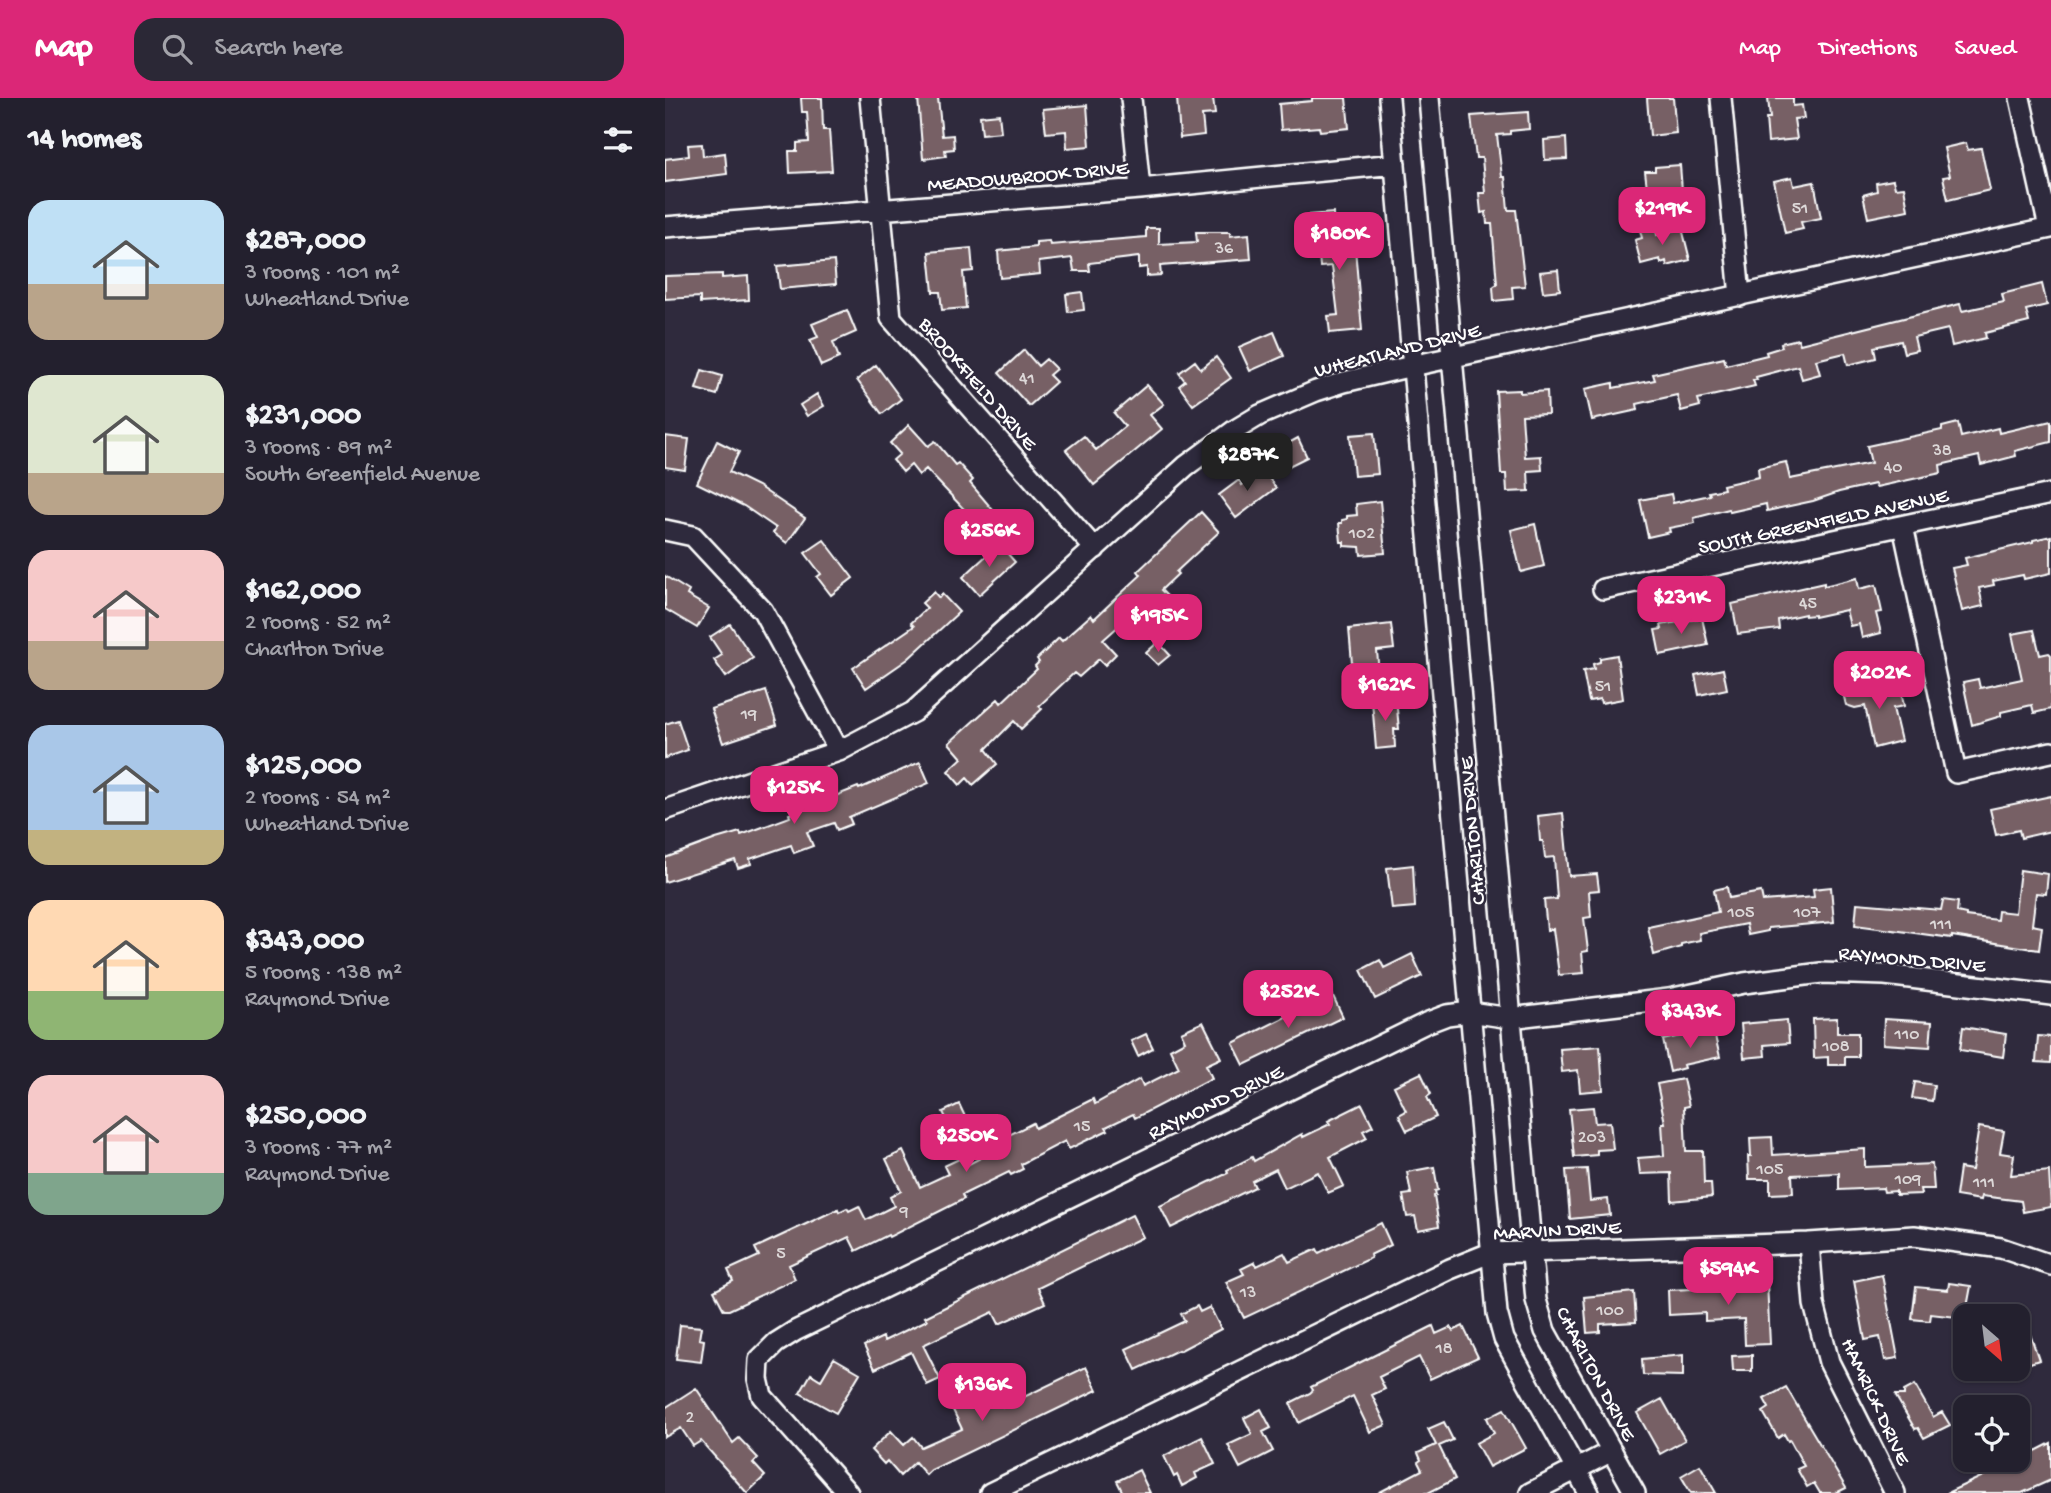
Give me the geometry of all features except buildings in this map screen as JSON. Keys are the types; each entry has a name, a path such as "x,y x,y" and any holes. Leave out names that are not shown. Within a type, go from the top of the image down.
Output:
{"street":[{"name":"BROOKFIELD DRIVE","path":"870,98 891,318 1095,549"},
{"path":"1131,98 1140,189"},
{"name":"CHARLTON DRIVE","path":"1389,98 1497,1314 1501,1332 1589,1493"},
{"name":"CHARLTON DRIVE","path":"1429,98 1536,1300 1541,1321 1635,1493"},
{"path":"1721,98 1740,296"},
{"path":"2020,98 2050,228"},
{"name":"MEADOWBROOK DRIVE","path":"665,227 1140,189 1395,164"},
{"name":"WHEATLAND DRIVE","path":"665,810 839,751 913,712 1186,466 1243,425 1316,391 1412,366 2050,228"},
{"name":"SOUTH GREENFIELD AVENUE","path":"1603,589 2051,494"},
{"path":"1903,526 1956,773 2051,752"},
{"path":"665,530 693,536 763,611 839,751"},
{"name":"RAYMOND DRIVE","path":"848,1493 762,1396 758,1380 759,1360 776,1343 795,1331 1426,1023 1447,1015 1470,1012 1510,1018 1669,999 1744,983 1821,973 1885,975 2051,995"},
{"name":"MARVIN DRIVE","path":"990,1493 1437,1275 1490,1253 1808,1243 1914,1236 2001,1248 2051,1265"},
{"name":"HAMRICK DRIVE","path":"1808,1243 1814,1304 1829,1362 1895,1493"},
{"path":"1530,1493 1612,1451"}]}
